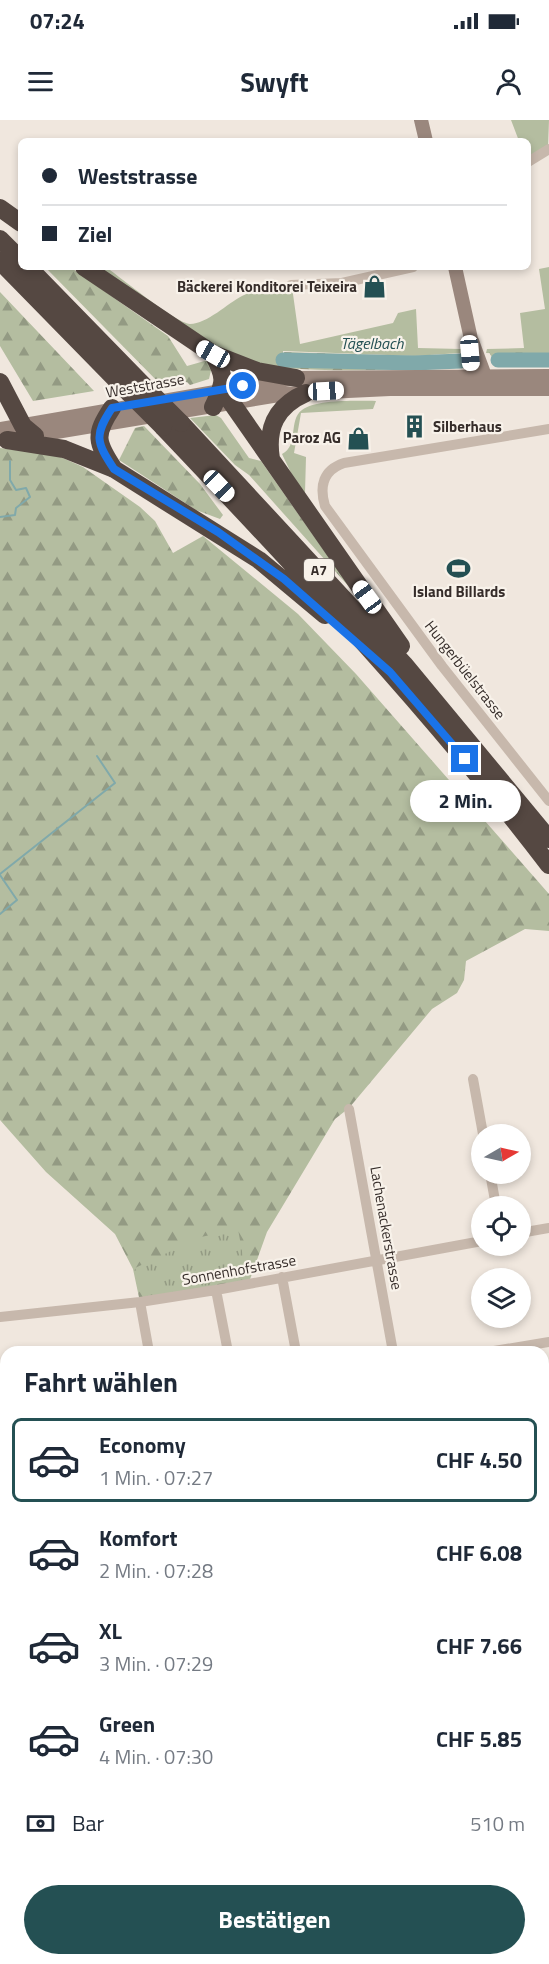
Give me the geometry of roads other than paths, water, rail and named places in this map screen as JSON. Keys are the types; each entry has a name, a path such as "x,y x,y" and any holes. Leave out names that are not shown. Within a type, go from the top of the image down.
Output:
{"highway":[{"path":"0,208 18,221"},
{"path":"0,239 18,257"},
{"name":"A7","path":"0,261 129,393 172,425 316,567 454,721 549,839"},
{"name":"A7","path":"31,270 148,390 172,425 472,767 549,865"},
{"path":"88,270 213,354 301,385 274,419 269,437 272,461"},
{"name":"A7","path":"213,354 223,372 222,400 272,461 454,721"},
{"path":"0,381 29,431"},
{"path":"101,425 112,408"},
{"name":"A7","path":"101,425 100,446 114,469"},
{"name":"A7","path":"2,437 64,449 114,469 259,560 390,672"}],"main road":[{"path":"421,120 425,138"},
{"path":"456,270 479,376"},
{"name":"Weststrasse","path":"29,431 101,425 301,385 479,376 549,376"},
{"name":"Weststrasse","path":"479,376 549,389"},
{"name":"Weststrasse","path":"2,437 112,408 222,400"}],"street":[{"path":"531,160 549,149"},
{"path":"291,285 342,283 400,270"},
{"name":"Hungerbüelstrasse","path":"549,429 344,463 329,471 322,483 321,494 325,506 402,613 549,801"},
{"path":"472,1079 481,1124"},
{"path":"477,1104 490,1102"},
{"name":"Lachenackerstrasse","path":"349,1110 392,1346"},
{"path":"531,1231 549,1228"},
{"name":"Sonnenhofstrasse","path":"0,1317 140,1302 216,1290 471,1242"},
{"path":"282,1278 295,1346"},
{"path":"216,1290 227,1346"},
{"path":"140,1302 148,1346"},
{"path":"525,1346 549,1342"}],"waterway":[{"name":"Tägelbach","path":"283,360 414,363 461,361"},
{"name":"Tägelbach","path":"498,360 549,360"},
{"path":"0,517 15,515 16,508 30,497 26,488 16,490 10,480 10,461"},
{"path":"0,874 115,783 97,756"},
{"path":"0,875 17,900 0,914"}],"place":[{"name":"Bäckerei Konditorei Teixeira","path":"375,287"},
{"name":"Silberhaus","path":"415,427"},
{"name":"Paroz AG","path":"359,438"},
{"name":"Island Billards","path":"459,568"}]}
